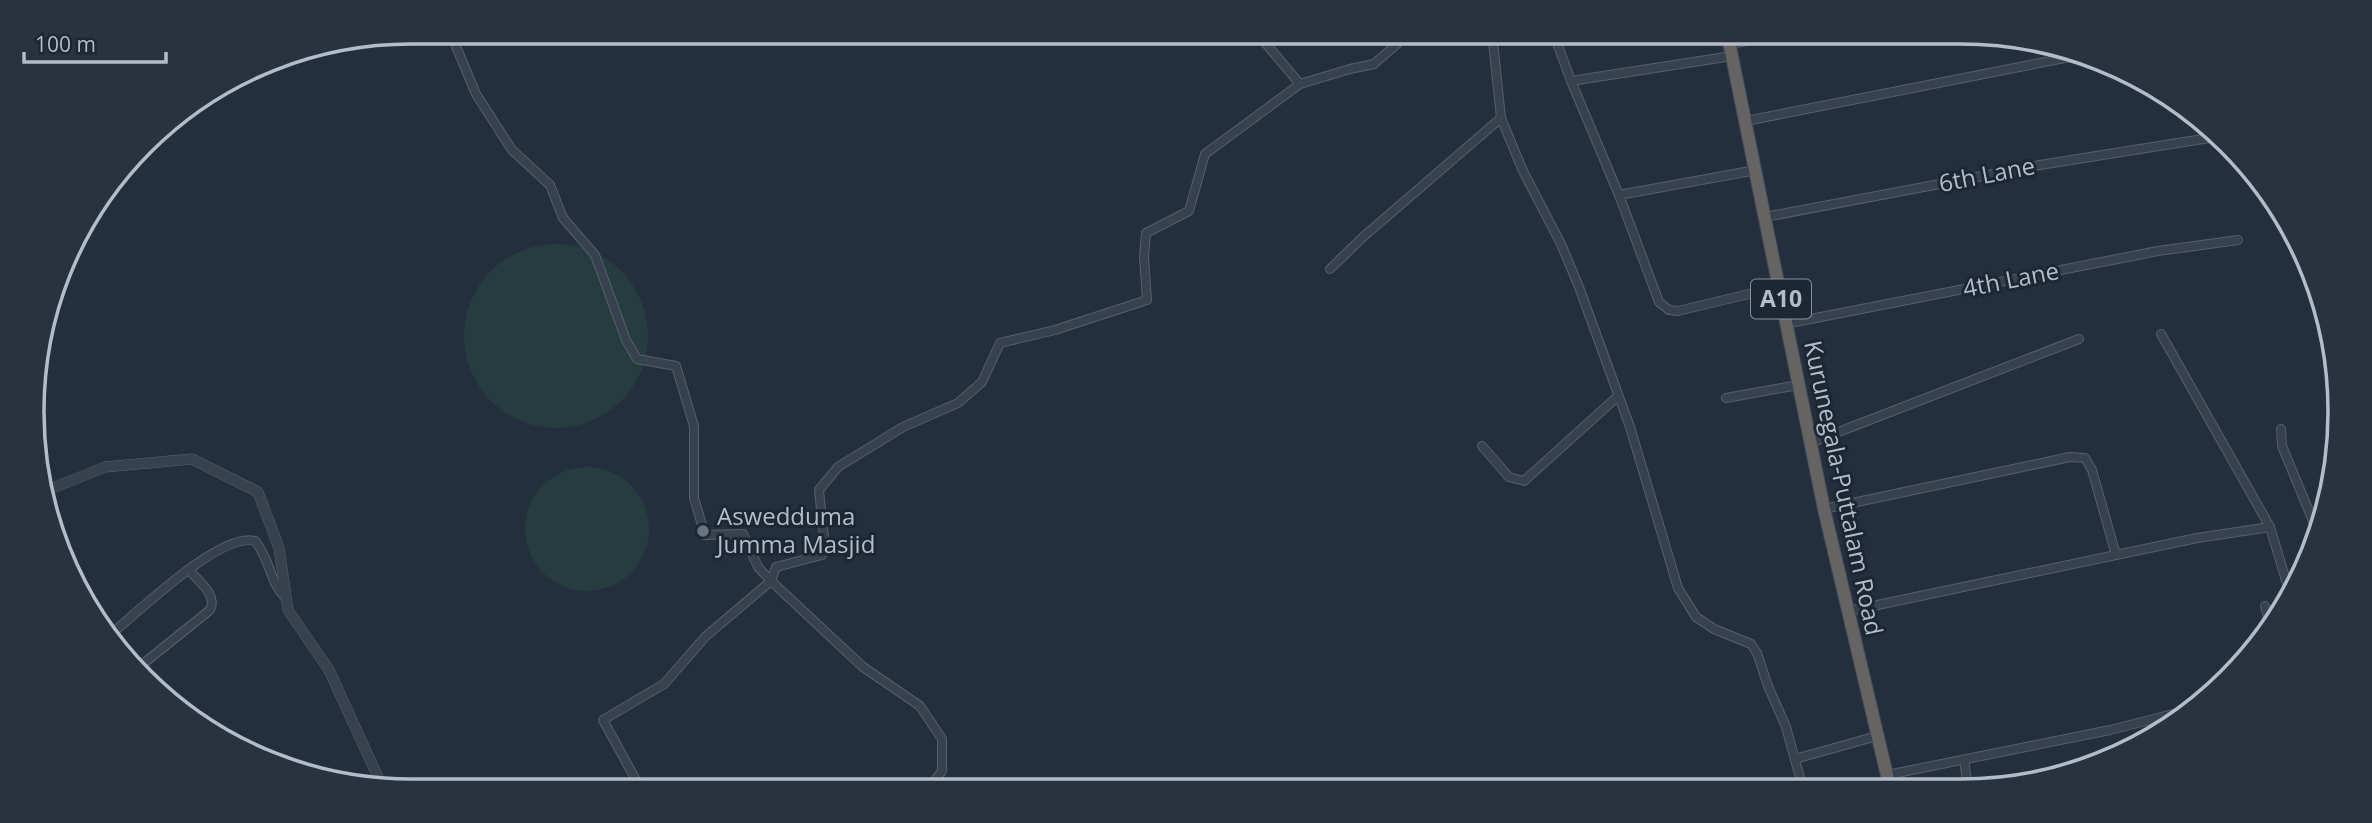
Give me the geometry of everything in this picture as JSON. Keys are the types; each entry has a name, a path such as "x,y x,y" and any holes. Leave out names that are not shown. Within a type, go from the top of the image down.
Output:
{"highway":[{"name":"Kurunegala-Puttalam Road","path":"1730,44 1824,509 1888,779"}],"street":[{"path":"455,44 476,94 512,150 550,185 563,218 595,255 626,340 637,359 676,366 694,426 694,498 705,535 743,534 758,567 771,581 863,667 920,706 942,739 942,771 936,779"},
{"path":"1266,44 1300,84"},
{"path":"635,779 603,720 664,684 706,636 771,581 776,567 822,555 825,547 819,490 838,467 903,427 958,403 982,382 1000,343 1055,330 1147,300 1144,257 1146,233 1189,211 1205,154 1300,84 1374,64 1397,44"},
{"path":"1493,44 1501,118 1523,171 1561,244 1579,287 1630,427 1678,588 1696,617 1714,629 1751,644 1757,653 1786,727 1800,779"},
{"path":"1557,44 1659,302 1669,310 1678,311 1778,287"},
{"path":"1571,81 1730,44"},
{"path":"1746,121 2063,58"},
{"path":"1330,269 1363,237 1501,118"},
{"name":"6th Lane","path":"1765,217 2040,165 2207,138"},
{"path":"1619,195 1756,170"},
{"name":"4th Lane","path":"1785,324 2145,254 2238,240"},
{"path":"2161,334 2270,527 2286,581"},
{"path":"1810,443 2079,340"},
{"path":"1726,398 1798,385"},
{"path":"1482,446 1509,477 1524,481 1617,397"},
{"path":"2281,429 2282,446 2312,519"},
{"path":"1824,509 2070,457 2085,458 2092,470 2116,555"},
{"path":"52,488 105,467 192,459 258,492 279,548 288,610 329,670 378,777"},
{"path":"1849,611 2197,538 2270,527"},
{"path":"116,630 189,569 232,542 249,539 262,548 276,589 286,598"},
{"path":"143,663 210,610 213,604 212,597 189,569"},
{"path":"2266,607 2267,614"},
{"path":"1887,775 2110,730 2167,716"},
{"path":"1795,760 1877,736"},
{"path":"1964,760 1967,779"}],"green space":[{"path":"556,244 591,251 621,271 641,301 648,336 641,371 621,401 591,421 556,428 521,421 491,401 471,371 464,336 471,301 491,271 521,251"},
{"path":"587,467 611,471 631,485 645,505 649,529 645,553 631,573 611,587 587,591 563,587 543,573 529,553 525,529 529,505 543,485 563,471"}],"place":[{"name":"Aswedduma Jumma Masjid","path":"703,531"}]}
